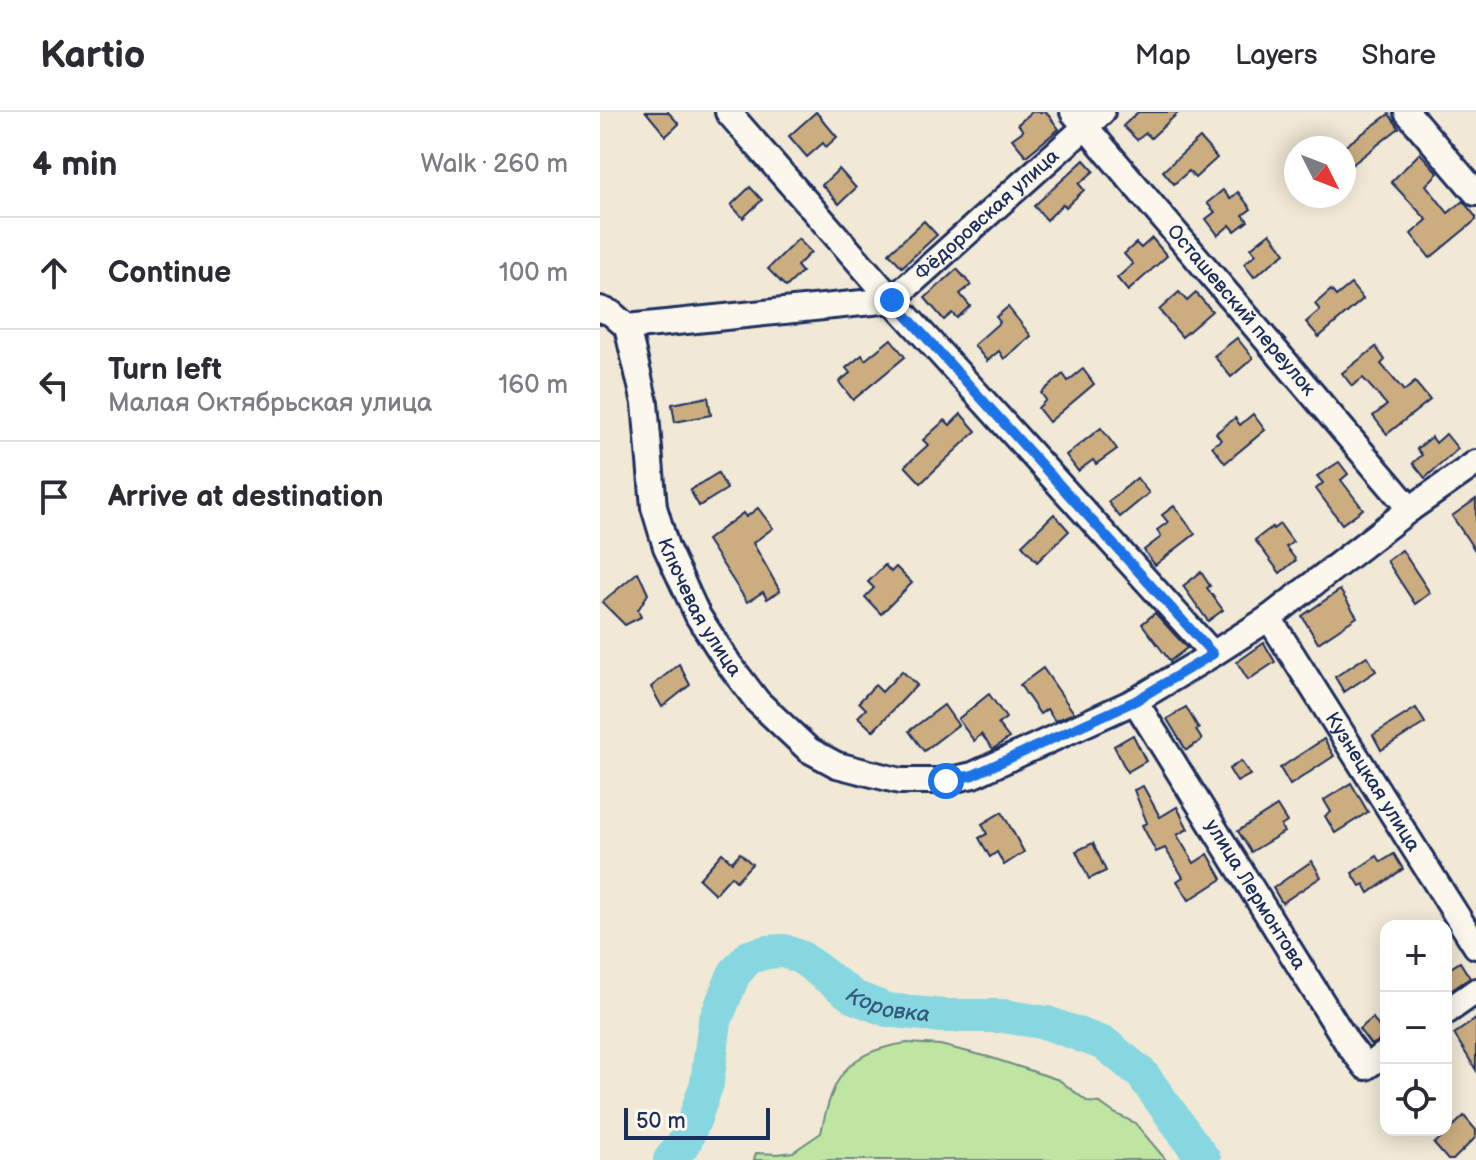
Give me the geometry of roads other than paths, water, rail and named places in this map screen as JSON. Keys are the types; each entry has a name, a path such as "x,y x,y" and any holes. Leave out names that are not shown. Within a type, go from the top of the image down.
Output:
{"street":[{"path":"728,112 892,300 1213,654"},
{"path":"1407,112 1476,193"},
{"name":"Фёдоровская улица","path":"892,300 1086,117"},
{"name":"Осташевский переулок","path":"1086,117 1410,509"},
{"path":"600,309 611,313 627,327 892,300"},
{"name":"Ключевая улица","path":"627,327 645,403 654,507 666,547 698,616 758,702 809,750 837,765 900,781 946,781 973,775 1135,701 1269,618 1410,509 1476,463"},
{"name":"Кузнецкая улица","path":"1269,618 1476,946"},
{"name":"улица Лермонтова","path":"1135,701 1348,1044 1366,1067 1380,1057"},
{"path":"1452,1008 1476,991"}],"waterway":[{"name":"Коровка","path":"670,1160 685,1142 695,1118 707,1083 715,1021 734,974 749,957 784,951 802,958 854,997 887,1010 942,1016 1004,1016 1047,1023 1105,1044 1142,1074 1204,1160"}]}
